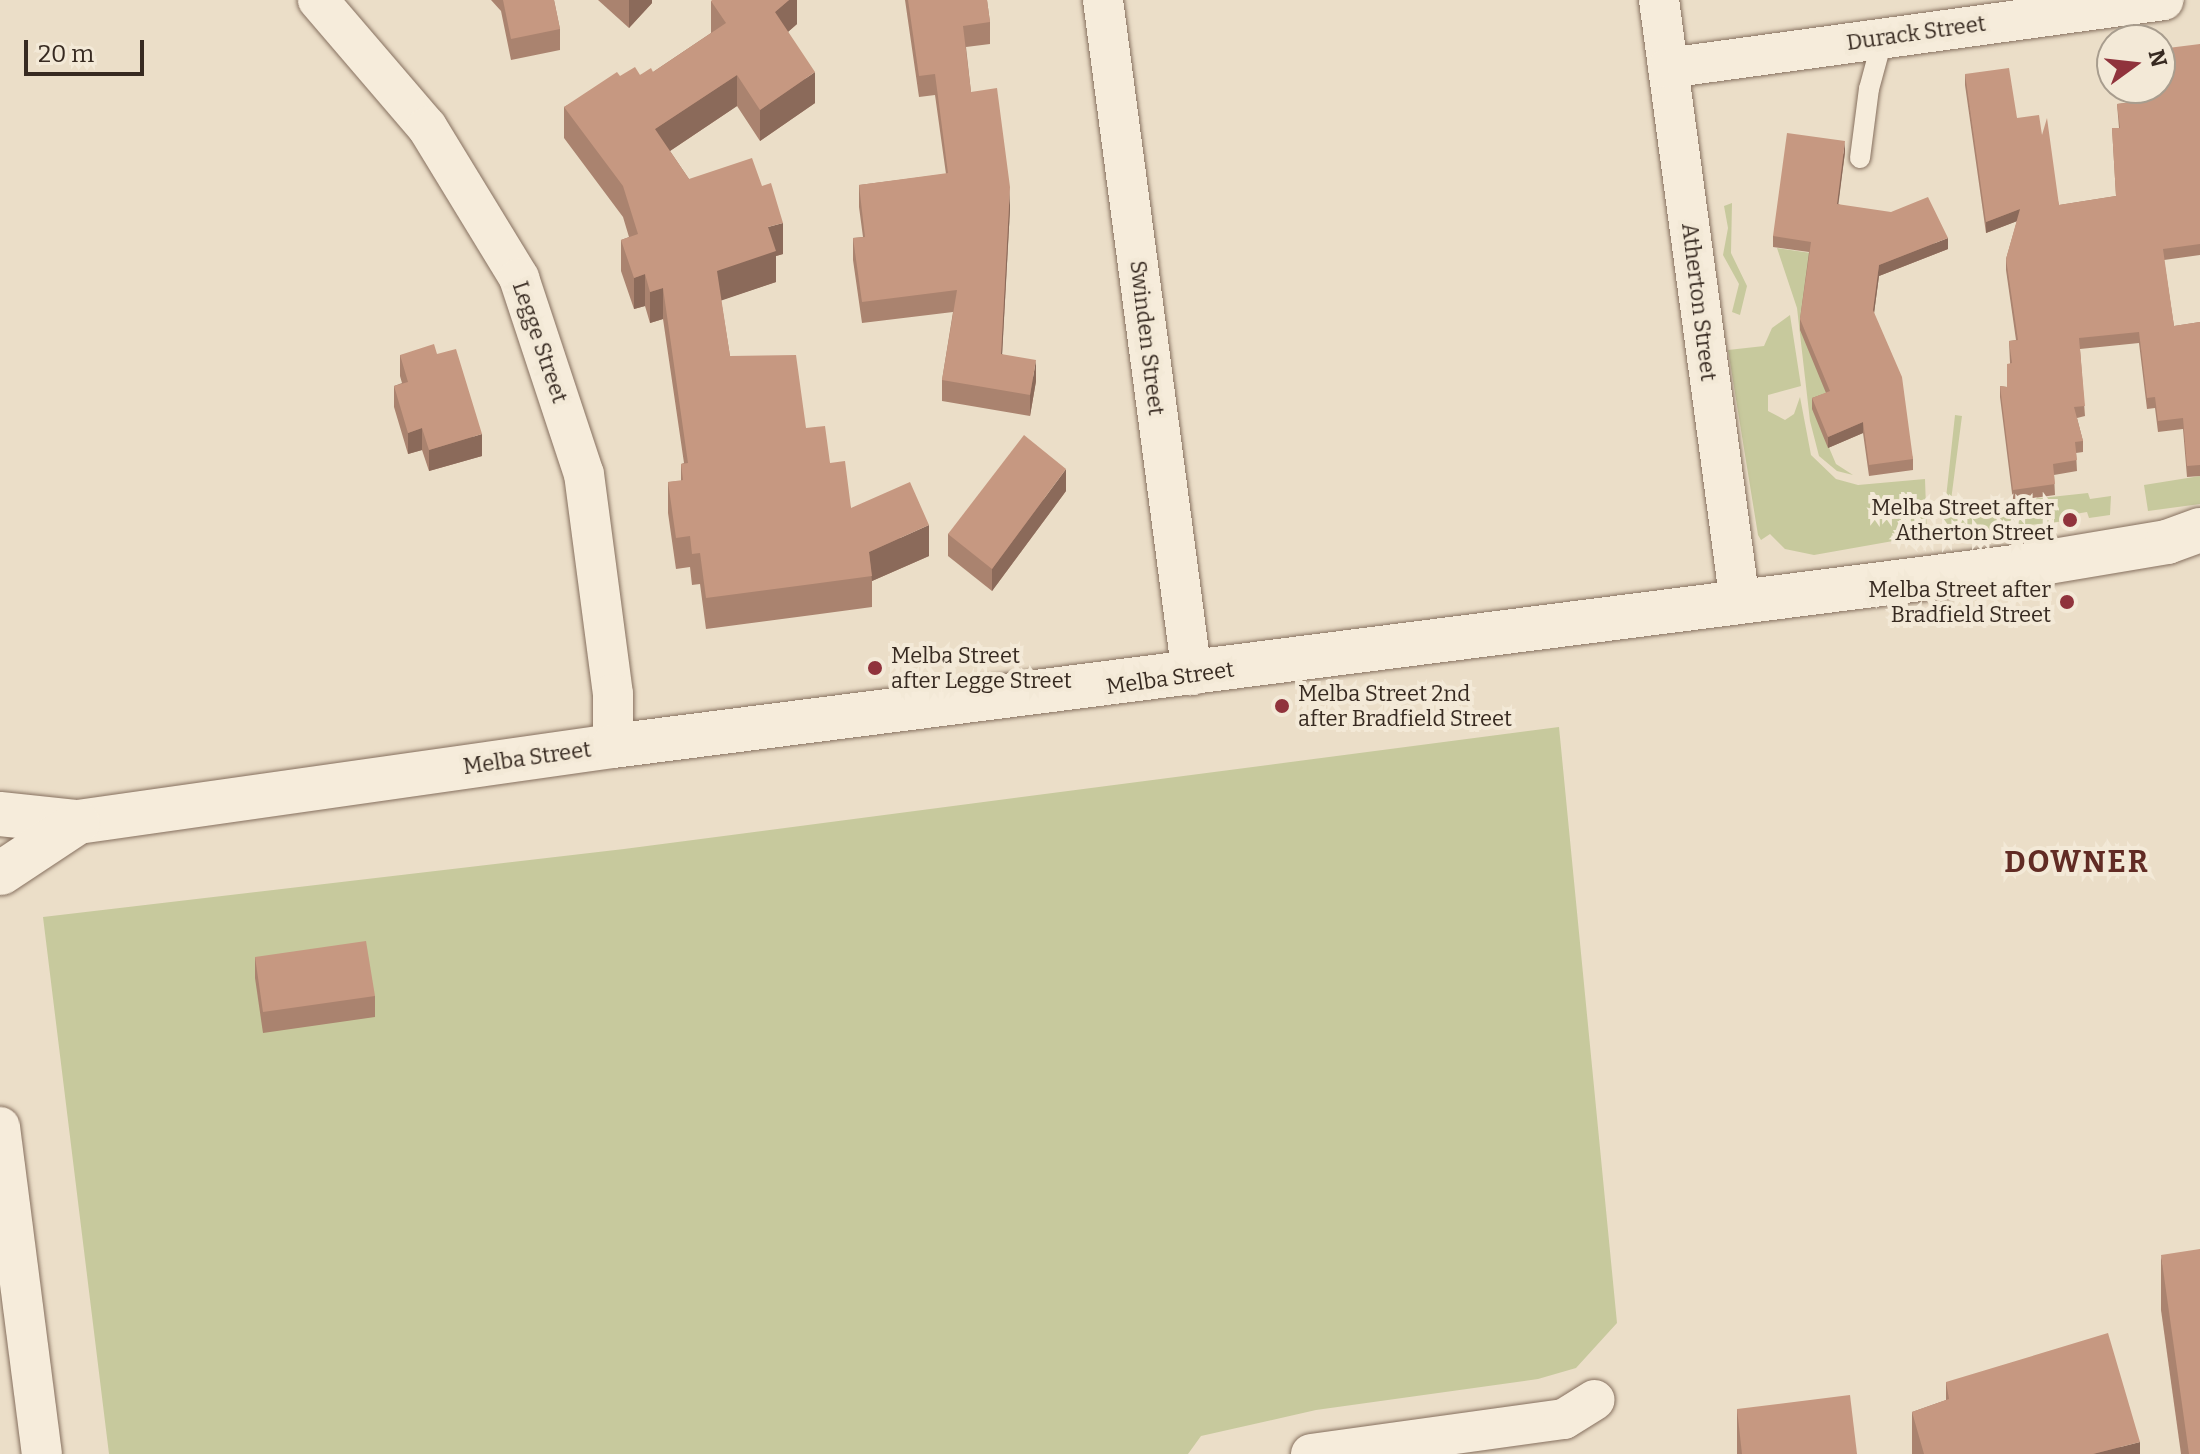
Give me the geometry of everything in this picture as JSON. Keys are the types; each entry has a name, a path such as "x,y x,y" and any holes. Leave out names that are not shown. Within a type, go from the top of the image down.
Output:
{"street":[{"name":"Legge Street","path":"318,0 427,127 519,278 584,474 613,694 613,746"},
{"name":"Swinden Street","path":"1103,0 1192,675"},
{"name":"Atherton Street","path":"1659,0 1740,603"},
{"name":"Durack Street","path":"1668,68 2163,0"},
{"name":"Melba Street","path":"0,814 78,822 613,746 1192,675 2189,541"},
{"name":"Melba Street","path":"0,862 78,822"},
{"path":"0,1127 42,1454"},
{"path":"1311,1454 1564,1419 1595,1400"}],"lane":[{"path":"1860,158 1869,89 1883,37"}],"green space":[{"path":"1732,203 1731,253 1747,286 1740,315 1732,312 1739,284 1723,255 1728,228 1724,206"},
{"path":"1777,248 1811,253 1830,402 1813,410 1836,464 1853,475 1837,471 1819,456 1810,421 1797,308"},
{"path":"1790,315 1801,386 1768,395 1768,411 1785,420 1794,414 1800,397 1811,455 1836,479 1858,485 1925,479 1927,535 1814,555 1785,549 1770,534 1761,540 1728,350 1764,346 1772,328"},
{"path":"1955,415 1962,416 1950,508 2088,493 2090,499 2111,496 2110,515 2089,518 2087,512 2075,514 2075,520 1942,535"},
{"path":"2200,476 2200,504 2148,511 2144,485"},
{"path":"1559,727 1617,1323 1576,1368 1538,1379 1316,1410 1201,1436 1188,1454 109,1454 43,917 624,849"}],"building":[{"path":"503,0 554,0 560,29 511,39"},
{"path":"712,0 789,0 775,12 815,72 760,110 737,75 655,129 689,179 752,158 762,186 771,183 783,223 768,227 776,251 717,271 730,356 796,355 806,428 825,426 830,463 845,461 851,508 910,482 929,525 869,552 872,576 706,598 700,553 692,554 690,536 676,538 668,482 683,480 681,464 688,463 663,288 650,292 645,274 634,278 621,240 638,234 623,186 564,107 617,72 620,76 635,67 640,75 651,68 653,72 726,23"},
{"path":"908,0 987,0 990,22 963,26 971,92 997,88 1010,187 1001,354 1036,360 1030,395 942,380 957,290 862,302 853,238 865,237 859,185 948,173 935,74 919,76"},
{"path":"2200,44 2200,244 2163,249 2174,326 2200,322 2200,465 2187,466 2183,418 2158,421 2155,397 2147,398 2139,332 2079,338 2085,406 2074,407 2083,441 2075,442 2077,460 2053,464 2055,484 2013,490 2000,386 2007,387 2007,364 2012,363 2009,341 2018,340 2006,259 2020,209 1986,222 1965,74 2009,68 2017,118 2039,115 2042,135 2047,118 2059,205 2116,196 2112,128 2120,128 2117,104 2176,104 2176,47"},
{"path":"1787,133 1845,141 1837,204 1891,212 1928,197 1948,238 1879,265 1873,310 1902,377 1913,459 1869,465 1863,422 1828,437 1812,398 1830,391 1800,319 1811,242 1773,236"},
{"path":"434,344 437,354 456,349 482,434 429,450 422,428 408,433 394,386 408,382 400,355"},
{"path":"1024,435 1066,469 992,569 948,534"},
{"path":"366,941 375,996 263,1012 255,957"},
{"path":"2200,1249 2200,1454 2189,1454 2161,1255"},
{"path":"2108,1333 2140,1442 2093,1454 1924,1454 1912,1412 1949,1399 1946,1382"},
{"path":"1850,1395 1857,1454 1742,1454 1737,1409"}],"place":[{"name":"Melba Street after Atherton Street","path":"2070,520"},
{"name":"Melba Street after Bradfield Street","path":"2067,602"},
{"name":"Melba Street after Legge Street","path":"875,668"},
{"name":"Melba Street 2nd after Bradfield Street","path":"1282,706"}],"district":[{"name":"DOWNER","path":"2077,862"}]}
